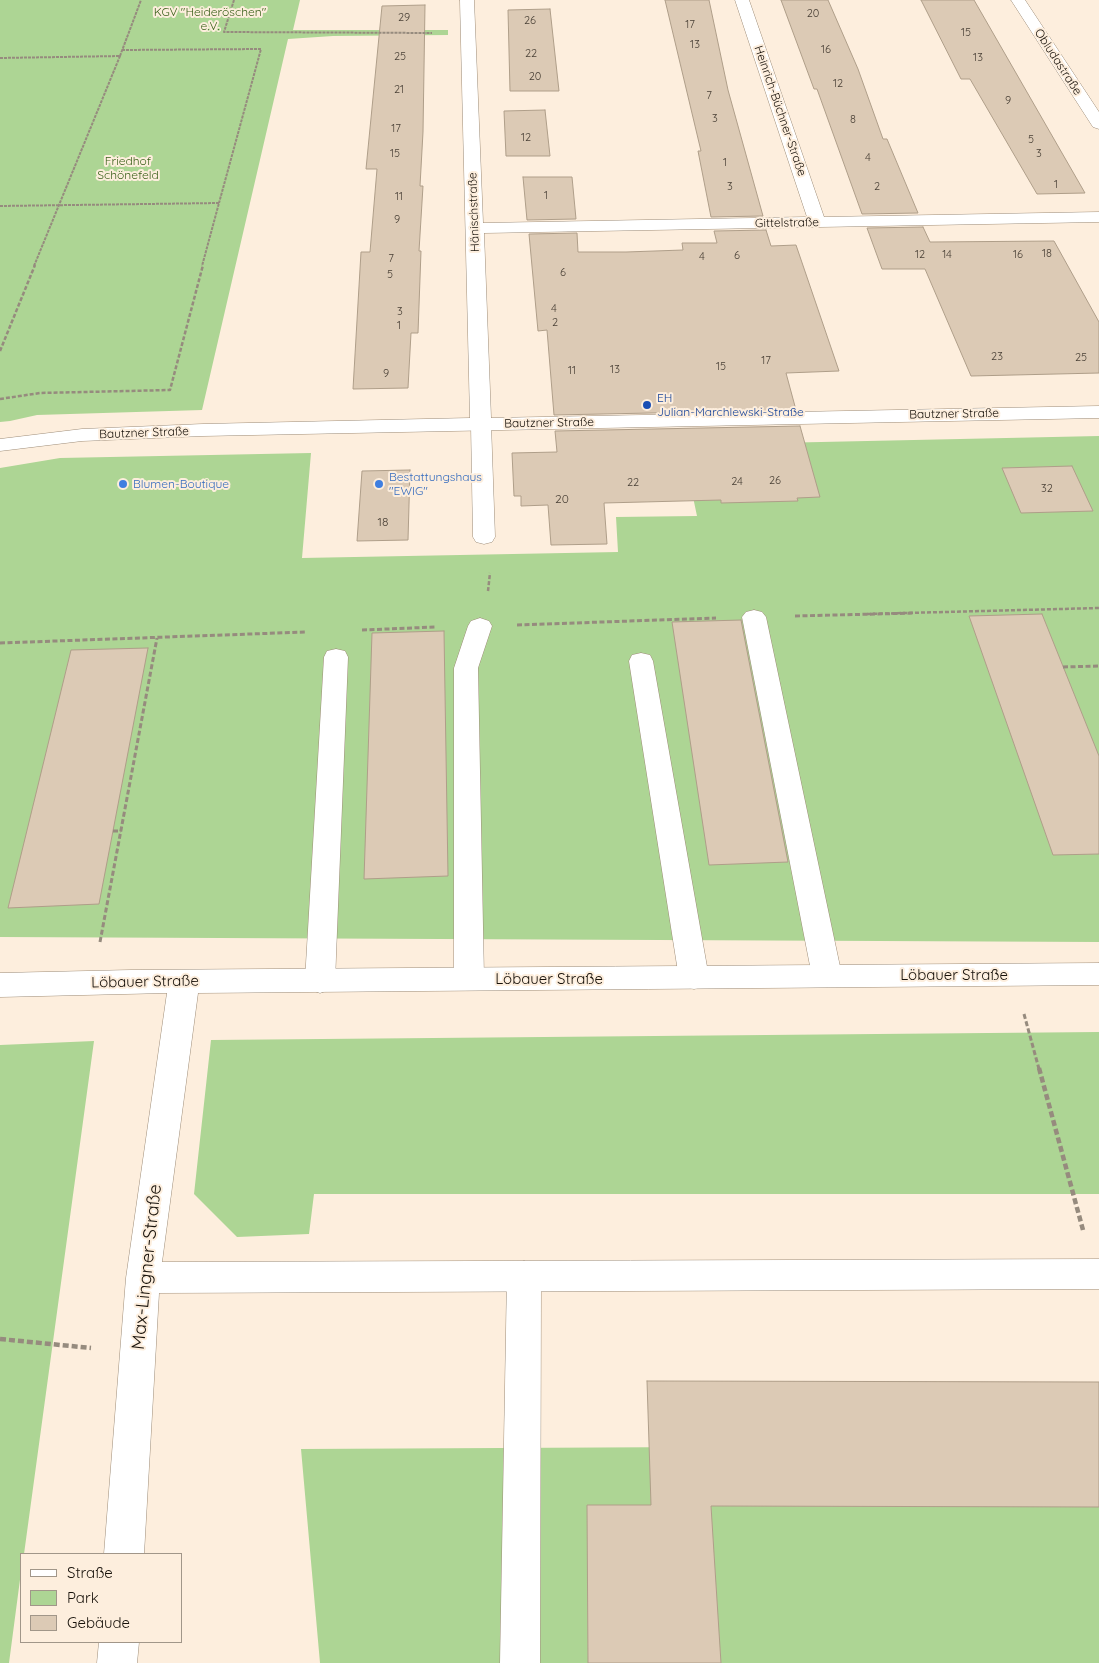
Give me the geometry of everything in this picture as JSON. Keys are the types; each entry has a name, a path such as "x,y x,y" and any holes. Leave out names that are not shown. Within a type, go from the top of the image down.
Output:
{"street":[{"name":"Hänischstraße","path":"467,0 484,537"},
{"name":"Heinrich-Büchner-Straße","path":"742,0 817,222"},
{"name":"Obludastraße","path":"1018,0 1099,124"},
{"name":"Gittelstraße","path":"475,228 1099,217"},
{"name":"Bautzner Straße","path":"0,445 82,435 203,430 1099,412"},
{"path":"754,617 826,976"},
{"path":"469,980 466,668 480,626"},
{"path":"320,981 336,657"},
{"path":"641,661 694,978"},
{"name":"Löbauer Straße","path":"0,985 1099,974"},
{"name":"Max-Lingner-Straße","path":"124,1553 142,1278 184,982"},
{"path":"142,1278 1097,1274"},
{"path":"520,1663 524,1276"},
{"path":"117,1663 119,1643"}],"path":[{"path":"0,351 141,0"},
{"path":"234,0 224,32 468,32"},
{"path":"0,399 40,393 170,390 261,49 122,50"},
{"path":"0,58 120,56"},
{"path":"0,206 219,203"},
{"path":"352,631 480,626 491,577 484,537"},
{"path":"0,643 313,632"},
{"path":"92,983 157,638"},
{"path":"1063,667 1099,666"},
{"path":"137,706 144,706"},
{"path":"113,831 120,831"},
{"path":"1013,975 1097,1274"},
{"path":"0,1339 75,1345 137,1355"}],"green space":[{"name":"Friedhof Schönefeld","path":"0,0 300,0 293,30 448,30 448,35 333,36 288,39 202,410 37,415 0,422"},
{"path":"1099,436 1099,942 0,937 0,468 60,458 311,453 302,558 618,552 616,517 697,516 682,445"},
{"path":"1099,1032 1099,1194 314,1194 309,1234 237,1237 194,1194 211,1040"},
{"path":"94,1041 24,1553 20,1553 20,1580 9,1663 0,1663 0,1045"},
{"path":"1099,1445 1099,1663 320,1663 301,1449"}],"building":[{"path":"665,0 709,0 728,90 763,216 711,217 698,151 701,151"},
{"path":"781,0 828,0 858,69 883,139 887,139 918,213 862,214 817,89 814,89"},
{"path":"921,0 974,0 1085,193 1037,194 970,79 961,79"},
{"path":"425,5 423,132 420,186 423,186 419,251 421,251 418,333 411,333 408,388 353,389 361,252 370,252 377,169 366,169 382,6"},
{"path":"550,9 559,91 510,91 508,10"},
{"path":"545,110 550,156 506,156 504,111"},
{"path":"523,177 572,177 576,219 527,220"},
{"path":"923,227 930,242 1054,241 1099,322 1099,373 971,376 925,269 882,269 867,228"},
{"path":"766,230 771,246 796,245 839,371 786,373 796,410 554,415 547,330 538,331 529,234 577,233 578,252 626,252 683,250 682,243 717,243 714,231"},
{"path":"800,426 820,497 797,498 798,501 721,503 721,500 604,503 607,544 551,545 548,505 521,506 521,496 514,496 512,453 557,452 555,431"},
{"path":"1072,466 1093,511 1021,513 1002,468"},
{"path":"410,470 408,540 357,541 362,471"},
{"path":"1042,614 1099,756 1099,854 1053,855 969,616"},
{"path":"741,620 788,862 709,865 672,622"},
{"path":"444,631 448,876 364,879 372,633"},
{"path":"148,648 99,904 8,908 71,650"},
{"path":"647,1381 1099,1382 1099,1507 711,1506 721,1663 588,1663 587,1505 651,1505"}],"place":[{"name":"EH Julian-Marchlewski-Straße","path":"647,405"},
{"name":"Blumen-Boutique","path":"123,484"},
{"name":"Bestattungshaus \"EWIG\"","path":"379,484"}],"park label":[{"name":"KGV \"Heideröschen\" e.V.","path":"210,19"}]}
